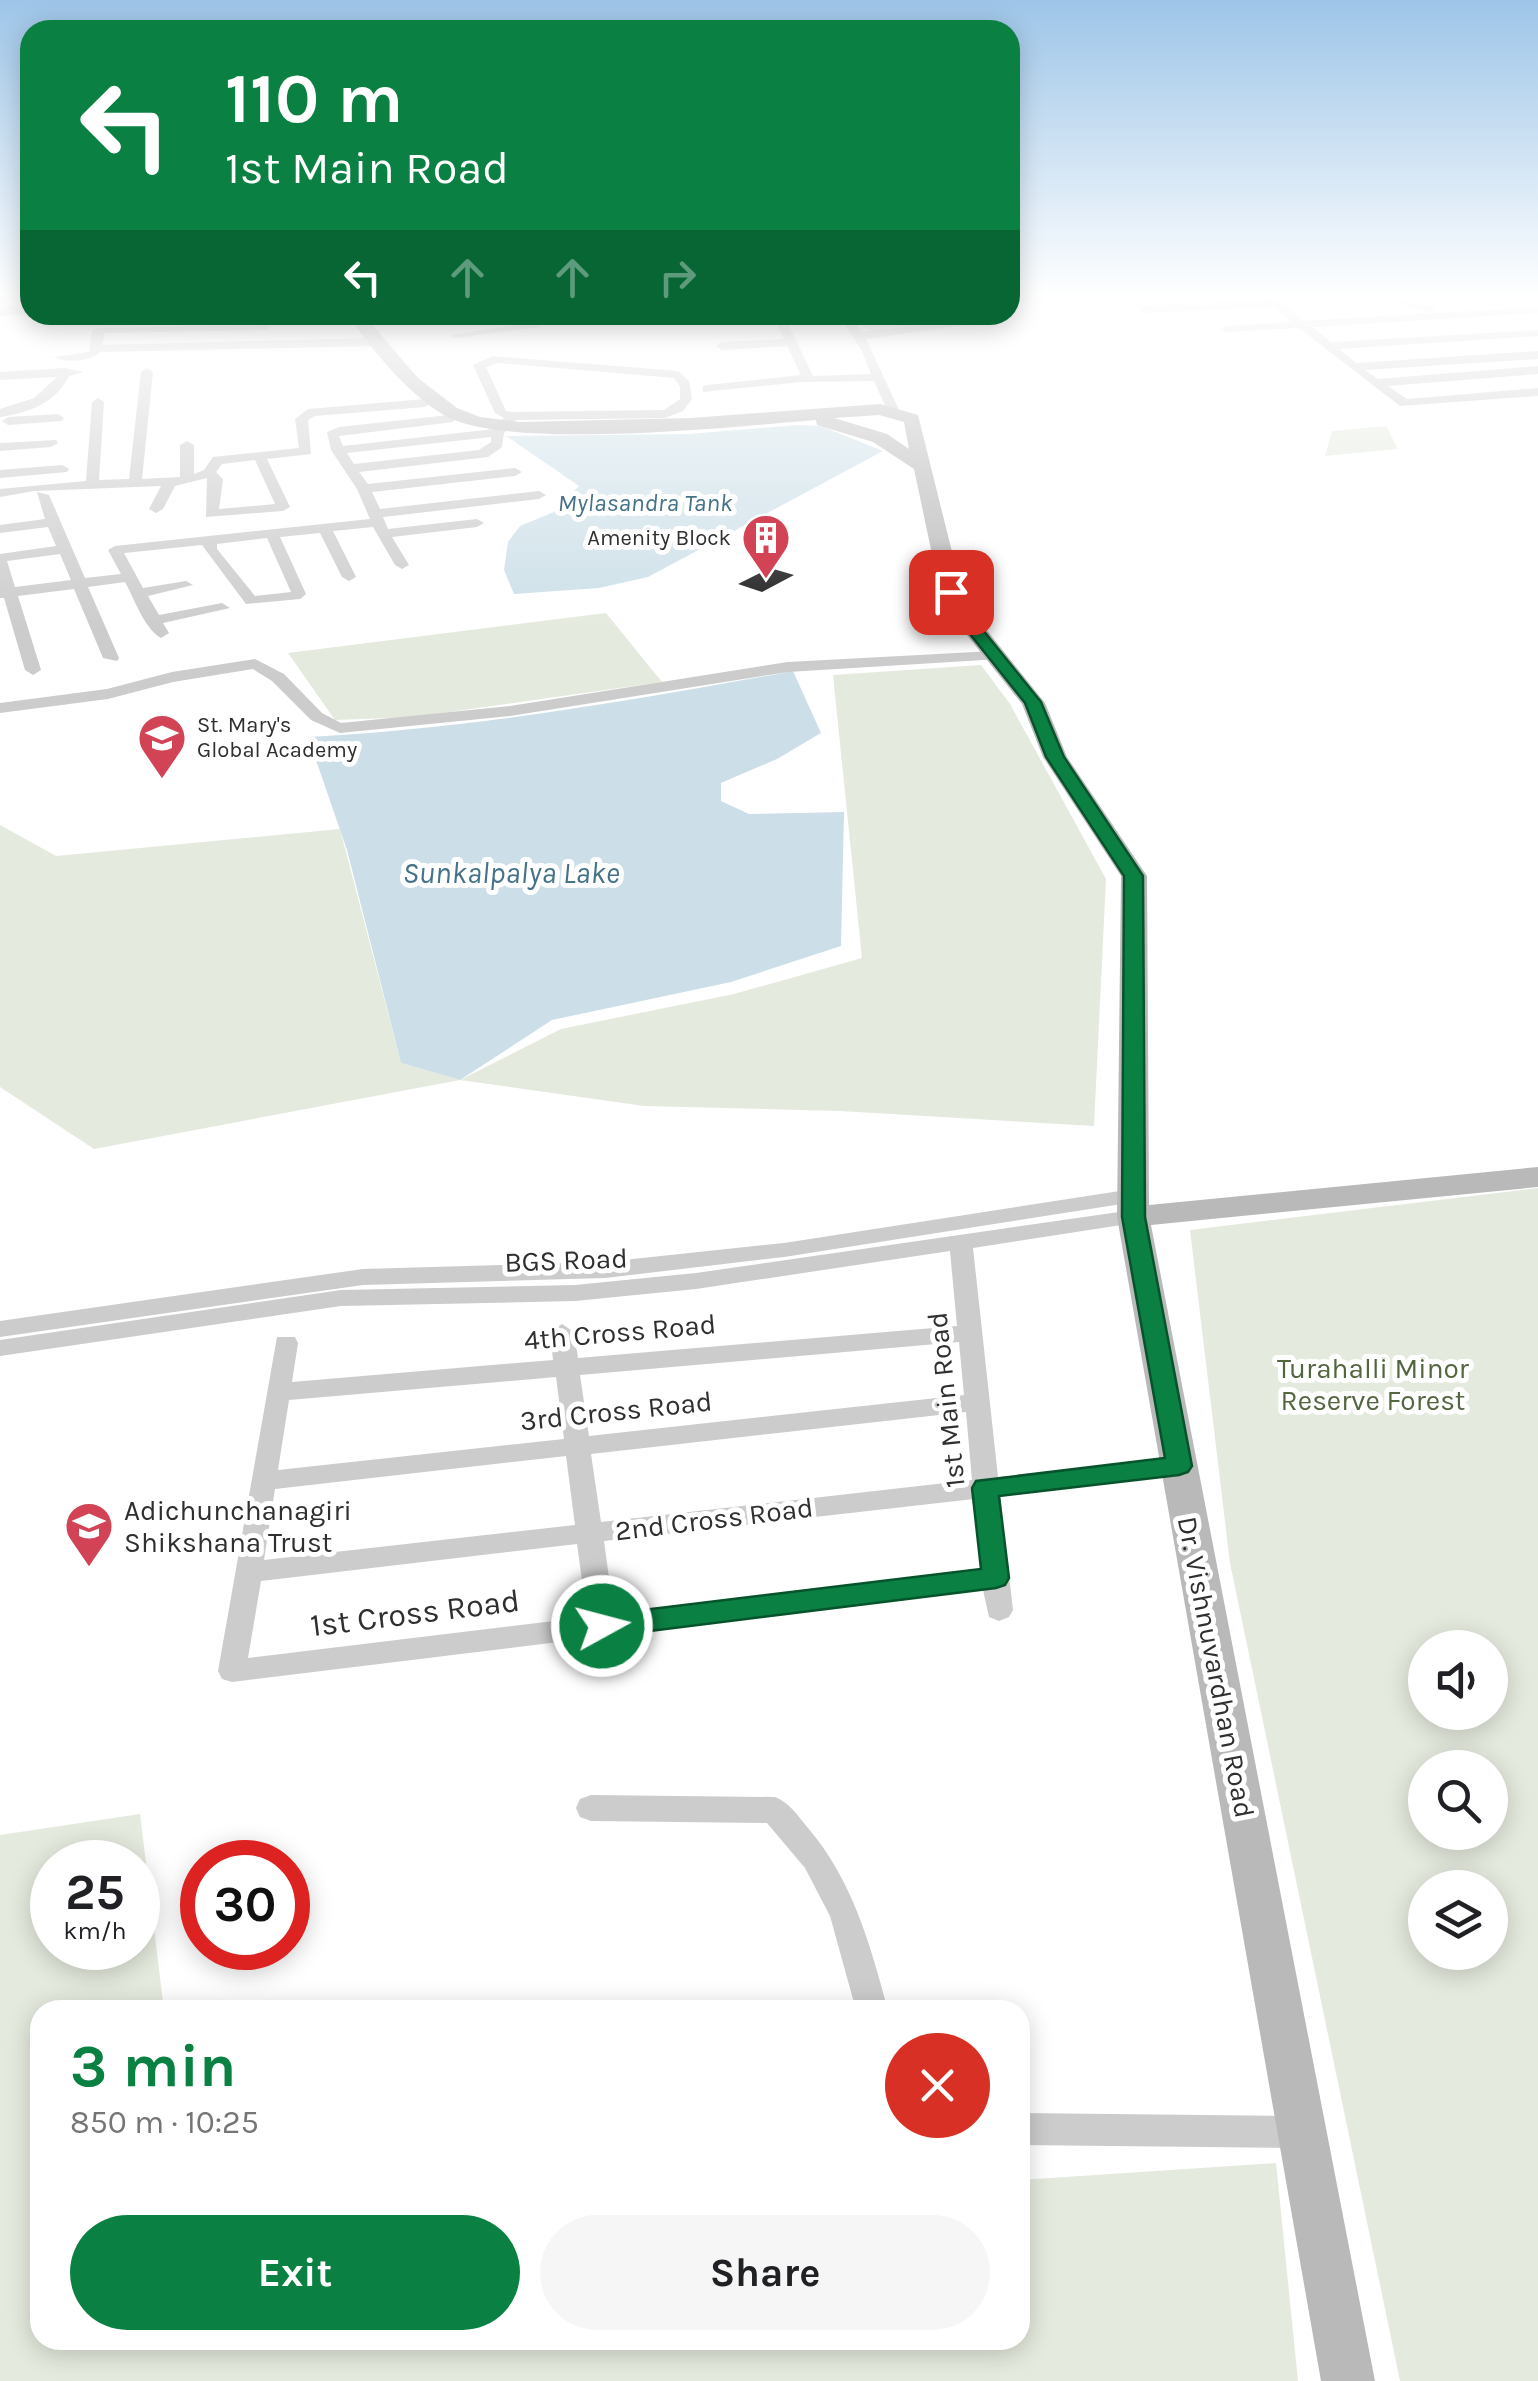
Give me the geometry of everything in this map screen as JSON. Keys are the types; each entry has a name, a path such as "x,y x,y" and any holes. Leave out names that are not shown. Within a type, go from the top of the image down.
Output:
{"main road":[{"path":"435,409 449,419 504,426 624,430 826,421 880,438 922,467"},
{"path":"447,409 476,422 504,426 691,424 894,410"},
{"name":"Dr. Vishnuvardhan Road","path":"894,410 912,419 918,428 922,467 951,592 963,616 1033,702 1055,757 1134,876 1133,1206 1348,2381"},
{"path":"1133,1206 1178,1210 1538,1176"}],"street":[{"path":"92,486 97,409"},
{"path":"135,484 142,409"},
{"path":"0,493 34,487 187,480 210,473 218,460 306,451 300,419 304,415 359,409"},
{"path":"348,468 483,454 497,444 504,426 499,409"},
{"path":"661,414 662,409"},
{"path":"338,450 504,426 661,414 680,409"},
{"path":"0,422 58,418"},
{"path":"402,565 332,434 449,419"},
{"path":"0,448 51,444"},
{"path":"187,445 187,480"},
{"path":"210,473 216,479 212,514 283,507 260,458"},
{"path":"0,474 62,469"},
{"path":"364,489 515,472"},
{"path":"156,509 169,483"},
{"path":"42,495 111,658"},
{"path":"379,524 539,495"},
{"path":"0,528 54,522"},
{"path":"222,608 156,628 115,550 324,527 477,523"},
{"path":"324,527 349,578"},
{"path":"209,539 210,550 251,601 295,596 299,594 271,532"},
{"path":"33,670 5,593 0,560 66,549"},
{"path":"5,593 129,577"},
{"path":"138,593 186,584"},
{"path":"0,708 108,694 255,664 281,680 325,725 340,728 510,711 788,667 994,656"},
{"name":"BGS Road","path":"0,1348 306,1301 620,1290 961,1244 1133,1206"},
{"name":"BGS Road","path":"0,1328 347,1278 605,1270 1133,1206"},
{"name":"1st Main Road","path":"961,1244 999,1610"},
{"path":"562,1332 602,1626"},
{"name":"4th Cross Road","path":"278,1392 968,1333"},
{"name":"1st Cross Road","path":"286,1343 232,1671 996,1578"},
{"name":"3rd Cross Road","path":"263,1480 975,1402"},
{"name":"2nd Cross Road","path":"248,1572 1179,1466"},
{"path":"591,1808 774,1810 816,1860 845,1914 869,2000"},
{"path":"1030,2129 1303,2132"}],"green space":[{"path":"1386,426 1398,449 1325,456 1332,431"},
{"path":"606,613 662,682 414,717 335,720 288,653"},
{"path":"981,665 1010,704 1106,879 1094,1126 840,1111 644,1106 460,1080 561,1029 734,994 862,958 833,675"},
{"path":"0,825 56,856 340,829 401,1063 460,1080 94,1149 0,1087"},
{"name":"Turahalli Minor Reserve Forest","path":"1538,1188 1538,2381 1400,2381 1230,1563 1190,1230"},
{"path":"140,1814 143,1840 30,1840 30,1970 159,1970 163,2000 30,2000 30,2350 1030,2350 1030,2179 1276,2163 1298,2381 0,2381 0,1835"}],"water":[{"name":"Mylasandra Tank","path":"821,426 883,451 648,577 599,588 514,594 504,570 508,542 520,526 554,512 579,486 506,436 689,434"},
{"name":"Sunkalpalya Lake","path":"793,671 821,733 777,759 721,783 721,801 749,814 844,812 841,946 731,982 552,1020 460,1080 401,1063 347,850 308,737 552,712"}],"building":[{"name":"Amenity Block","path":"770,568 794,575 762,592 738,584"}],"place":[{"name":"Amenity Block","path":"766,580"},
{"name":"St. Mary's Global Academy","path":"162,780"},
{"name":"Adichunchanagiri Shikshana Trust","path":"89,1568"}],"route":[{"path":"602,1626 996,1578 985,1488 1179,1466 1134,1217 1134,876 1055,757 1033,702 963,616 951,592"}]}
